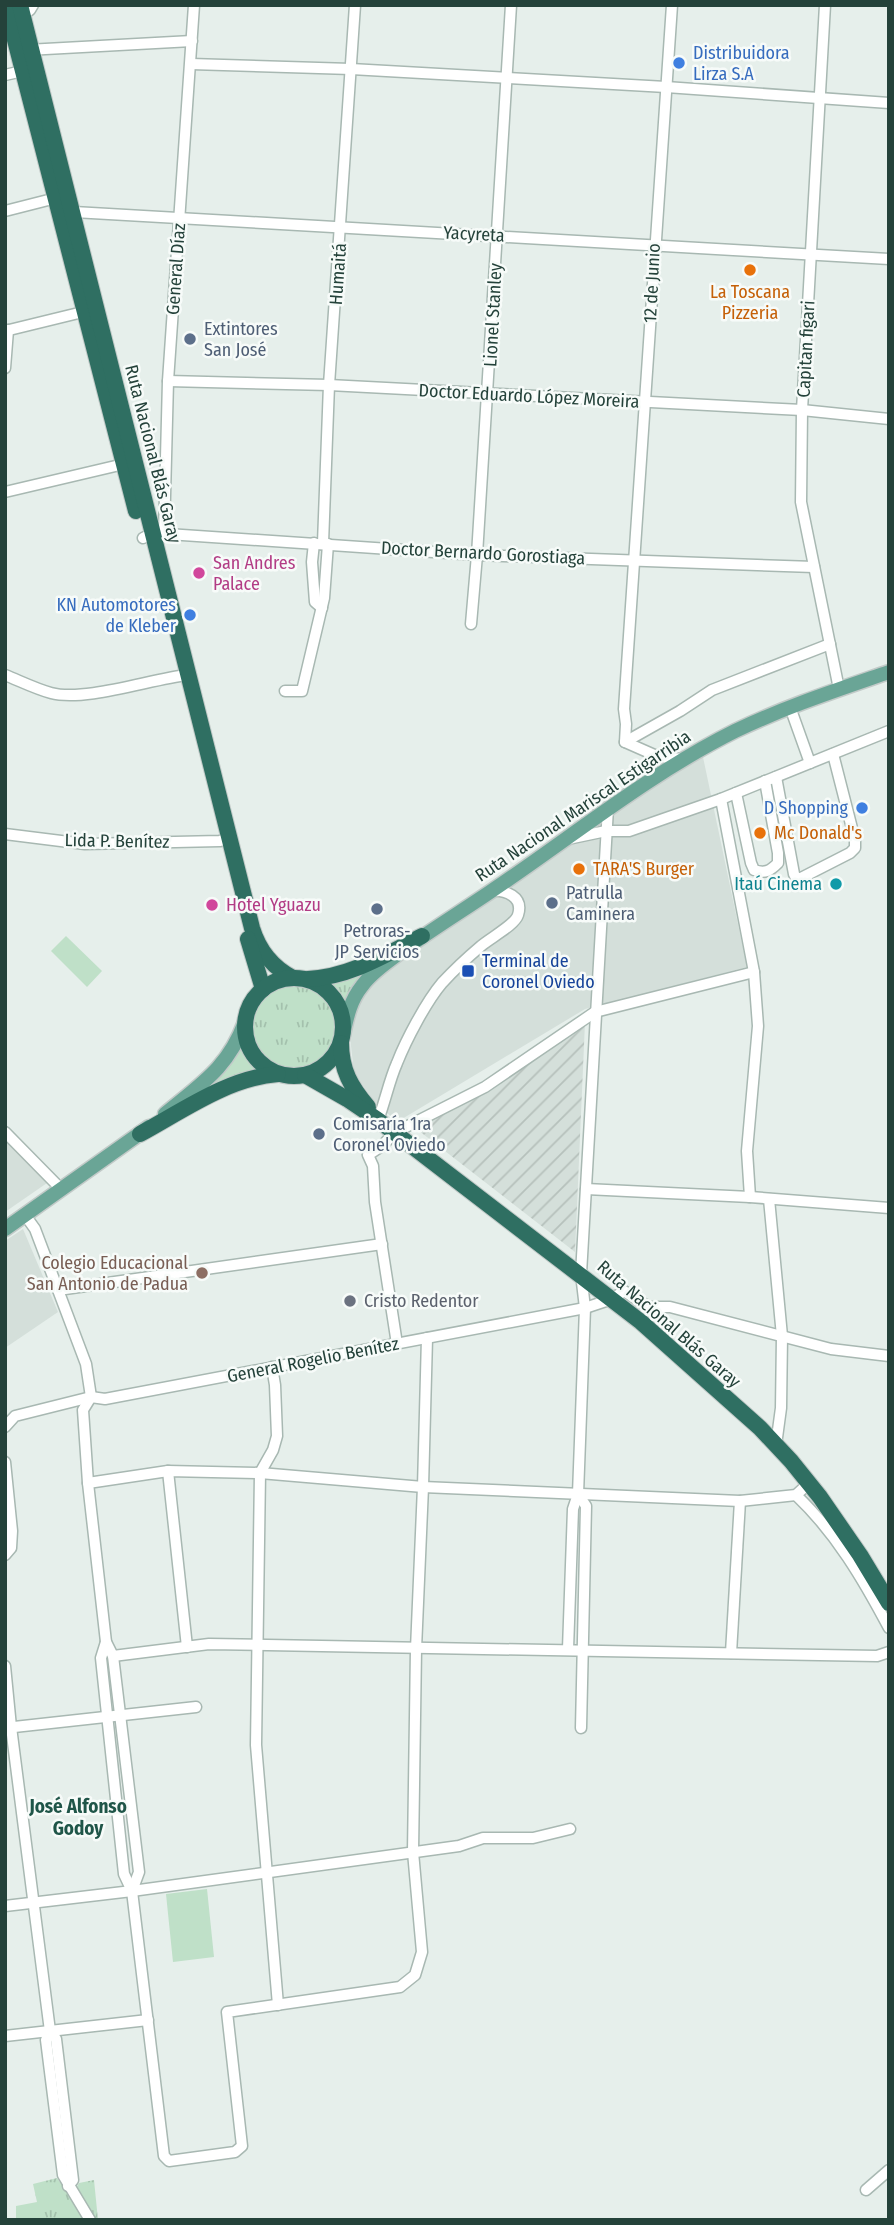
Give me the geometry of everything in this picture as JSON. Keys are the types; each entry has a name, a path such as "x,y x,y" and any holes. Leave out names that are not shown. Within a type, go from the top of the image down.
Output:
{"highway":[{"name":"Ruta Nacional Blás Garay","path":"6,5 25,50 91,310 153,535 183,676 262,989"},
{"name":"Ruta Nacional Blás Garay","path":"25,8 25,50"},
{"name":"Ruta Nacional Blás Garay","path":"91,310 124,464 153,535"},
{"name":"Ruta Nacional Blás Garay","path":"224,840 260,948 274,965 299,978"},
{"path":"299,978 318,984 330,993 343,1020 342,1038 330,1061 319,1070 292,1077 266,1069 256,1060 249,1048 245,1022 254,998 262,989 272,983 299,978 320,978 349,972 422,936"},
{"name":"Ruta Nacional Blás Garay","path":"342,1038 345,1073 378,1120"},
{"path":"141,1134 236,1082 279,1074"},
{"name":"Ruta Nacional Blás Garay","path":"305,1075 348,1099 378,1120 581,1274 641,1322 760,1428 809,1483 860,1555 889,1604"}],"main road":[{"name":"Ruta Nacional Mariscal Estigarribia","path":"342,1038 350,1004 363,984 380,967 608,808 683,759 735,731 790,706 889,672"},
{"path":"5,1229 141,1134 216,1070 229,1057 245,1022"}],"street":[{"name":"General Díaz","path":"153,535 168,381 194,5"},
{"name":"Humaitá","path":"285,691 302,691 322,608 321,543 329,385 355,5"},
{"name":"Lionel Stanley","path":"471,624 488,394 511,5"},
{"name":"12 de Junio","path":"625,742 624,709 672,5"},
{"name":"Capitan figari","path":"825,5 802,410 801,502 839,689"},
{"path":"25,50 192,41"},
{"path":"191,64 351,69 889,103"},
{"path":"5,75 29,69"},
{"path":"5,211 62,196"},
{"name":"Yacyreta","path":"67,214 497,235 889,259"},
{"path":"5,368 6,331 91,310"},
{"name":"Doctor Eduardo López Moreira","path":"168,381 329,385 802,410 889,419"},
{"path":"5,492 124,464"},
{"name":"Doctor Bernardo Gorostiaga","path":"153,535 321,543 477,555 814,567"},
{"path":"625,742 712,690 830,644"},
{"path":"5,675 52,693 66,695 86,694 183,676"},
{"path":"790,706 810,763"},
{"path":"563,840 606,831 629,831 721,799 889,731"},
{"path":"625,742 659,757 683,759"},
{"path":"771,779 794,874 796,878 801,878 855,848 834,754"},
{"path":"736,793 754,870 762,873 771,870 778,863 778,853 771,779"},
{"path":"721,799 754,972 758,1026 747,1151 750,1198"},
{"path":"568,1649 573,1508 578,1494 585,1308 581,1274 608,808"},
{"name":"Lida P. Benítez","path":"5,834 85,844 224,840"},
{"path":"378,1120 396,1064 423,1012 441,985 518,915 519,905 513,895 504,891 492,891"},
{"path":"397,1344 375,1202 373,1166 368,1155 394,1133 485,1087 595,1012 754,972"},
{"path":"5,1132 62,1190"},
{"path":"586,1189 889,1208"},
{"path":"769,1199 782,1336 781,1408 776,1445"},
{"path":"25,1215 35,1229 86,1364 92,1397 83,1410 88,1483 106,1642 113,1656 139,1872 132,1891"},
{"path":"58,1290 382,1244"},
{"path":"612,1299 624,1291 649,1307 670,1307 831,1349 889,1356"},
{"name":"General Rogelio Benítez","path":"5,1427 15,1416 92,1397 105,1399 397,1344 585,1308 612,1299"},
{"path":"106,1642 101,1658 124,1874 132,1891 164,2156 169,2161 235,2152 242,2146 227,2012 400,1987 415,1975 422,1952 413,1852 416,1649 424,1487 427,1338"},
{"path":"272,1367 277,1436 261,1473 256,1745 278,2005"},
{"path":"5,1462 12,1531 11,1548 5,1555"},
{"path":"88,1483 168,1471 261,1473 424,1487 740,1501 796,1495 809,1483"},
{"path":"168,1471 187,1647"},
{"path":"578,1494 586,1506 581,1728"},
{"path":"796,1495 816,1514 856,1568 889,1628"},
{"path":"732,1653 740,1501"},
{"path":"113,1656 209,1644 877,1656 889,1652"},
{"path":"5,1666 8,1728 50,2031 46,2040 47,2053 62,2175 90,2220"},
{"path":"8,1728 196,1707"},
{"path":"5,1906 459,1846 483,1838 533,1838 570,1829"},
{"path":"5,2036 148,2020"},
{"path":"866,2190 889,2170"}],"shaded area":[{"path":"703,757 747,967 585,1009 397,1122 374,1101 354,1073 350,1037 359,1004 373,982 600,819"},
{"path":"585,1022 575,1252 414,1127"},
{"path":"5,1136 47,1183 5,1212"},
{"path":"23,1229 58,1312 5,1348 5,1241"}],"green space":[{"path":"66,936 102,971 87,987 51,951"},
{"path":"376,965 345,1005 338,993 327,983 344,981"},
{"path":"295,984 319,991 331,1003 338,1027 331,1051 319,1063 295,1070 271,1063 259,1051 252,1027 259,1003 271,991"},
{"path":"242,1041 246,1055 259,1068 243,1073 186,1103"},
{"path":"207,1889 214,1957 173,1962 166,1894"},
{"path":"57,2178 67,2192 75,2190 79,2183 94,2180 98,2220 16,2220 16,2206 37,2202 33,2184"}],"place":[{"name":"Distribuidora Lirza S.A","path":"679,63"},
{"name":"La Toscana Pizzeria","path":"750,270"},
{"name":"Extintores San José","path":"190,339"},
{"name":"San Andres Palace","path":"199,573"},
{"name":"KN Automotores de Kleber","path":"190,615"},
{"name":"D Shopping","path":"862,808"},
{"name":"Mc Donald's","path":"760,833"},
{"name":"TARA'S Burger","path":"579,869"},
{"name":"Itaú Cinema","path":"836,884"},
{"name":"Patrulla Caminera","path":"552,903"},
{"name":"Hotel Yguazu","path":"212,905"},
{"name":"Petroras- JP Servicios","path":"377,909"},
{"name":"Terminal de Coronel Oviedo","path":"468,971"},
{"name":"Comisaría 1ra Coronel Oviedo","path":"319,1134"},
{"name":"Colegio Educacional San Antonio de Padua","path":"202,1273"},
{"name":"Cristo Redentor","path":"350,1301"}],"district":[{"name":"José Alfonso Godoy","path":"78,1817"}]}
